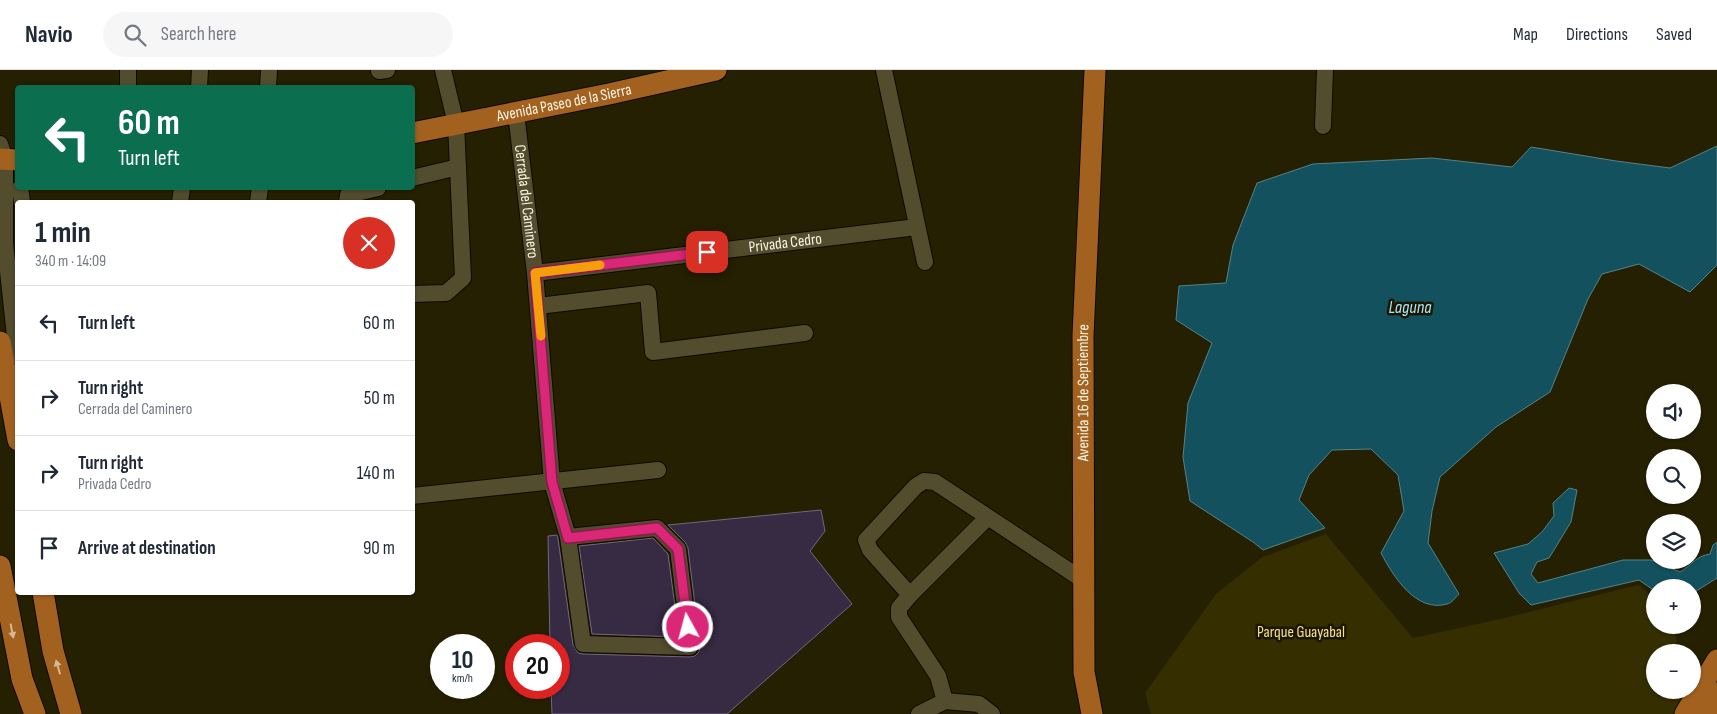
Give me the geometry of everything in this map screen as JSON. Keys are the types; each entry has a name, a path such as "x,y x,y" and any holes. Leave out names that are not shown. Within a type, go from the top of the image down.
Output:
{"main road":[{"name":"Avenida Paseo de la Sierra","path":"415,132 516,113 716,70"},
{"name":"Avenida 16 de Septiembre","path":"1092,714 1084,672 1083,336 1095,70"},
{"path":"9,352 15,425"},
{"path":"0,566 22,679 35,714"},
{"path":"44,595 53,651 71,714"},
{"path":"1685,714 1717,660"},
{"path":"1705,714 1717,693"}],"street":[{"path":"128,70 128,85"},
{"path":"199,85 200,70"},
{"path":"268,85 269,70"},
{"path":"415,294 446,293 463,278 456,124 443,70"},
{"path":"884,70 925,262"},
{"path":"1323,126 1325,70"},
{"name":"Cerrada del Caminero","path":"516,113 535,273 552,482 568,538 583,644 690,647 678,549 657,528 568,538"},
{"path":"9,352 5,243 10,157"},
{"path":"415,177 458,167"},
{"path":"347,200 348,195 369,190"},
{"name":"Privada Cedro","path":"535,273 918,227"},
{"path":"538,306 648,294 653,352 805,333"},
{"path":"0,398 13,415"},
{"path":"415,496 658,470"},
{"path":"910,595 870,550 866,540 916,486 924,481 935,482 1083,580"},
{"path":"945,701 938,676 899,617 899,608 988,517"},
{"path":"919,714 945,701 979,704 992,714"}],"green space":[{"name":"Parque Guayabal","path":"1326,534 1413,638 1505,618 1638,585 1646,592 1646,634 1675,634 1677,644 1646,644 1646,699 1682,699 1673,714 1151,714 1145,693 1216,594 1262,557"}],"water":[{"name":"Laguna","path":"1717,146 1717,265 1690,292 1639,264 1602,274 1588,299 1550,392 1496,427 1440,477 1432,511 1428,543 1459,594 1451,602 1436,605 1425,603 1416,598 1399,582 1381,553 1404,511 1398,475 1371,449 1332,450 1309,475 1299,500 1325,528 1263,550 1190,501 1183,457 1188,403 1212,343 1176,320 1179,286 1226,283 1233,245 1257,183 1313,164 1432,158 1512,167 1531,147 1670,168"},
{"path":"1569,488 1577,490 1571,522 1549,558 1537,562 1531,574 1538,583 1623,560 1646,560 1646,569 1673,569 1680,572 1684,569 1701,569 1701,557 1710,554 1713,545 1717,542 1717,578 1701,588 1701,579 1646,579 1646,585 1639,580 1531,605 1519,593 1494,553 1528,544 1542,532 1554,516 1553,503"}],"building":[{"path":"821,510 825,531 810,551 852,604 727,714 552,714 551,699 570,699 570,634 550,634 548,536 557,535 573,645 578,653 690,657 695,656 699,652 700,646 688,548 685,542 668,525"},
{"path":"653,538 668,554 679,637 592,634 579,546"}],"slow traffic":[{"path":"541,336 535,273 600,265"}],"route":[{"path":"688,627 678,549 657,528 568,538 552,482 535,273 707,252"}]}
